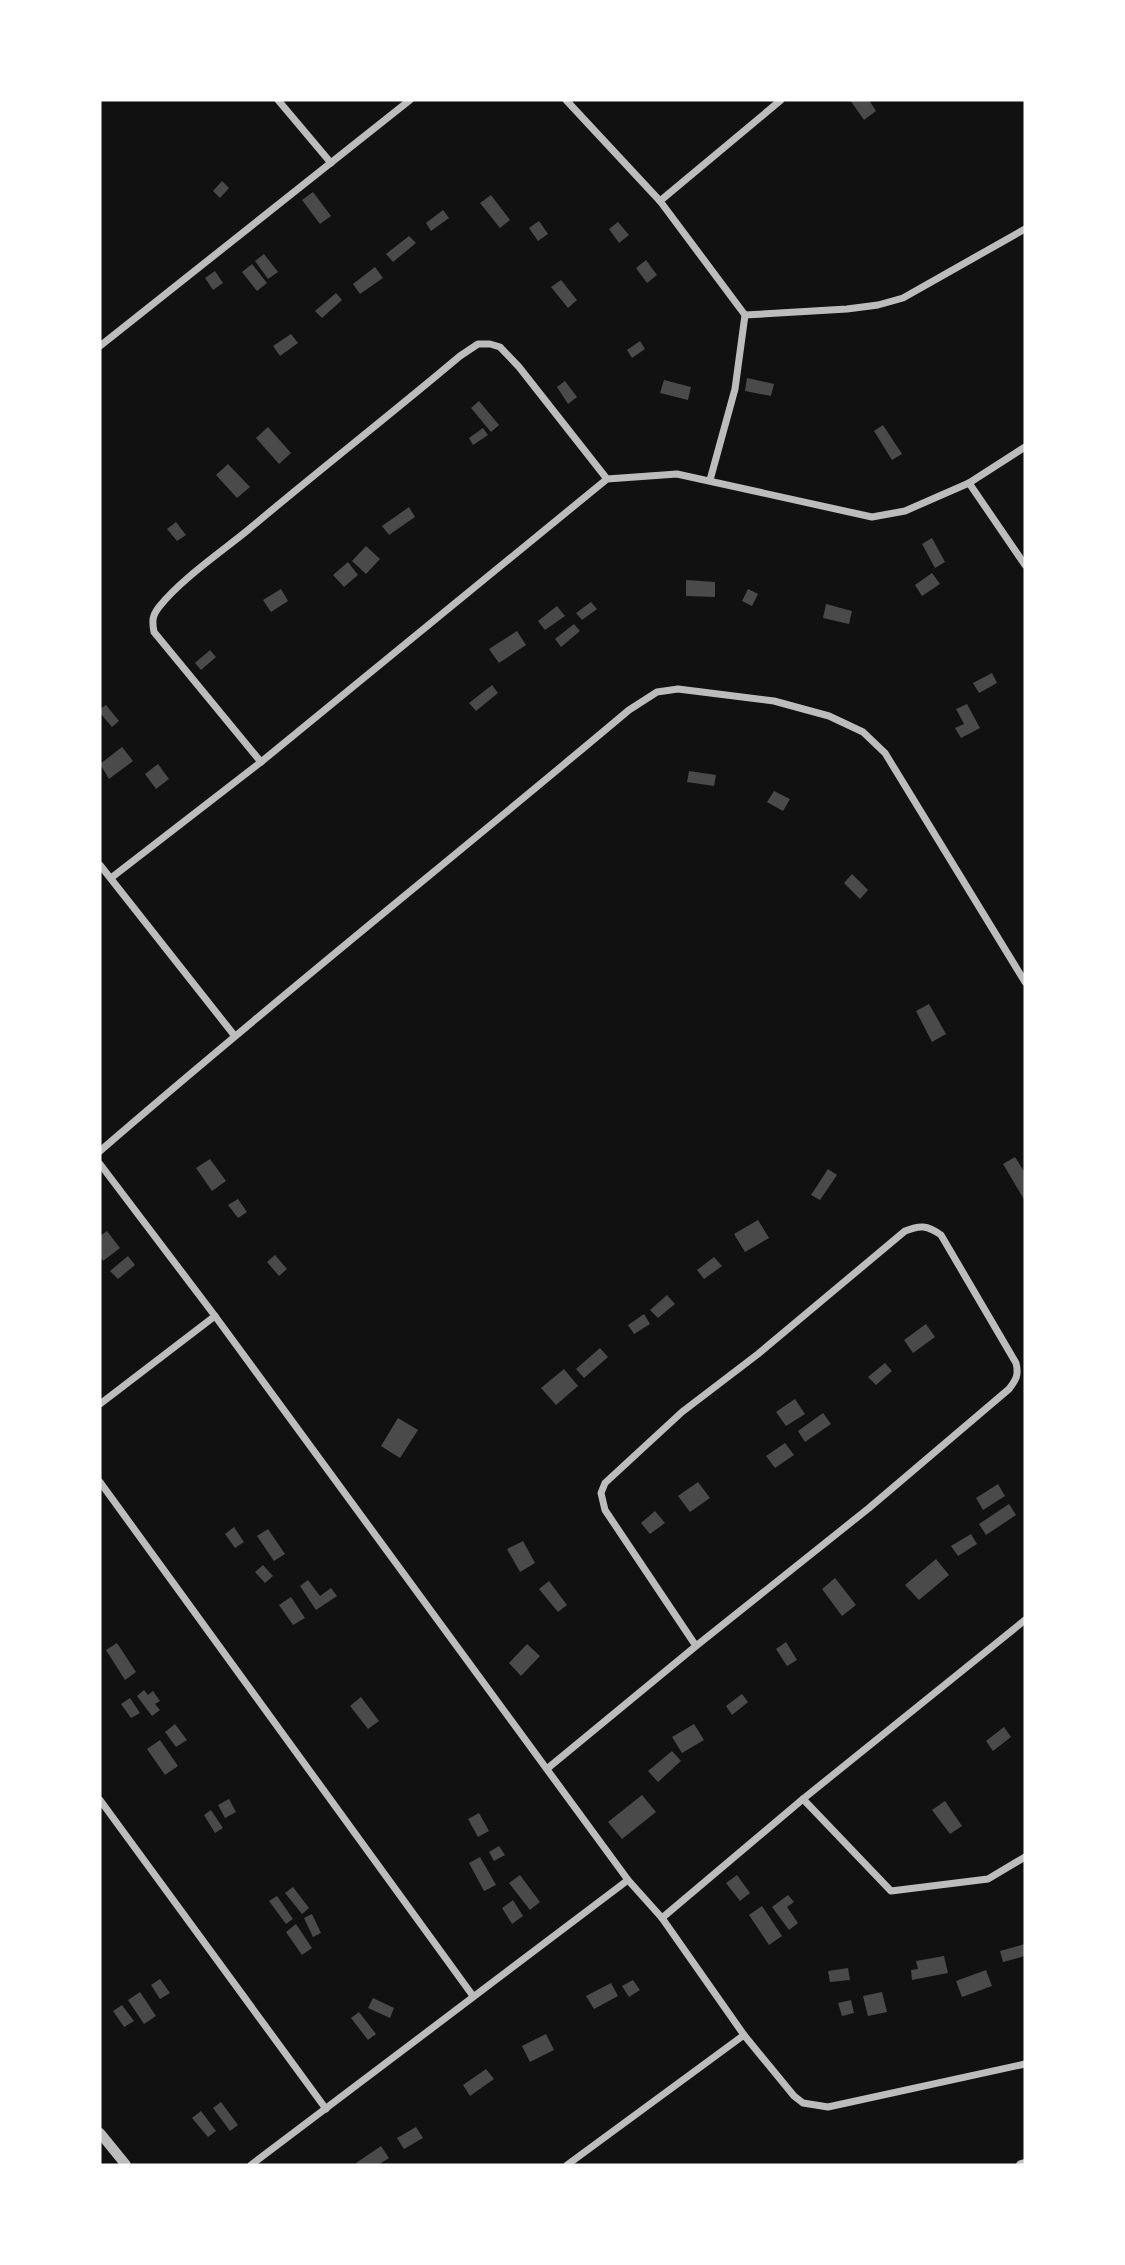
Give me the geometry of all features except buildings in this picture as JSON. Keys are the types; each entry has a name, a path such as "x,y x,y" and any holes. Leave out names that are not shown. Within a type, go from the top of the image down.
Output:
{"street":[{"path":"278,100 331,163"},
{"path":"100,346 410,100"},
{"path":"566,100 660,201 745,315 735,390 710,480"},
{"path":"660,201 781,100"},
{"path":"745,315 847,309 903,298 1025,229"},
{"path":"261,762 154,632 153,616 171,594 460,356 478,344 500,347 519,367 607,479"},
{"path":"111,878 261,762 607,479 677,474 872,517 905,511 969,483 1025,447"},
{"path":"969,483 1025,565"},
{"path":"100,1151 234,1035 457,855 629,710 657,692 678,689 774,701 829,716 863,732 885,753 1025,982"},
{"path":"100,865 234,1035"},
{"path":"100,1164 215,1316 628,1880 662,1918 744,2035 794,2096 812,2106 828,2107 1025,2064"},
{"path":"548,1768 869,1508 1009,1389 1017,1379 1016,1363 941,1234 931,1228 919,1225 905,1231 758,1354 682,1412 605,1483 601,1493 605,1510 696,1646"},
{"path":"100,1404 215,1316"},
{"path":"100,1482 473,1996"},
{"path":"662,1918 803,1799 1025,1619"},
{"path":"803,1799 891,1891 988,1879 1025,1857"},
{"path":"100,1800 326,2109"},
{"path":"251,2165 628,1880"},
{"path":"568,2165 744,2035"},
{"path":"100,2133 126,2165"}]}
